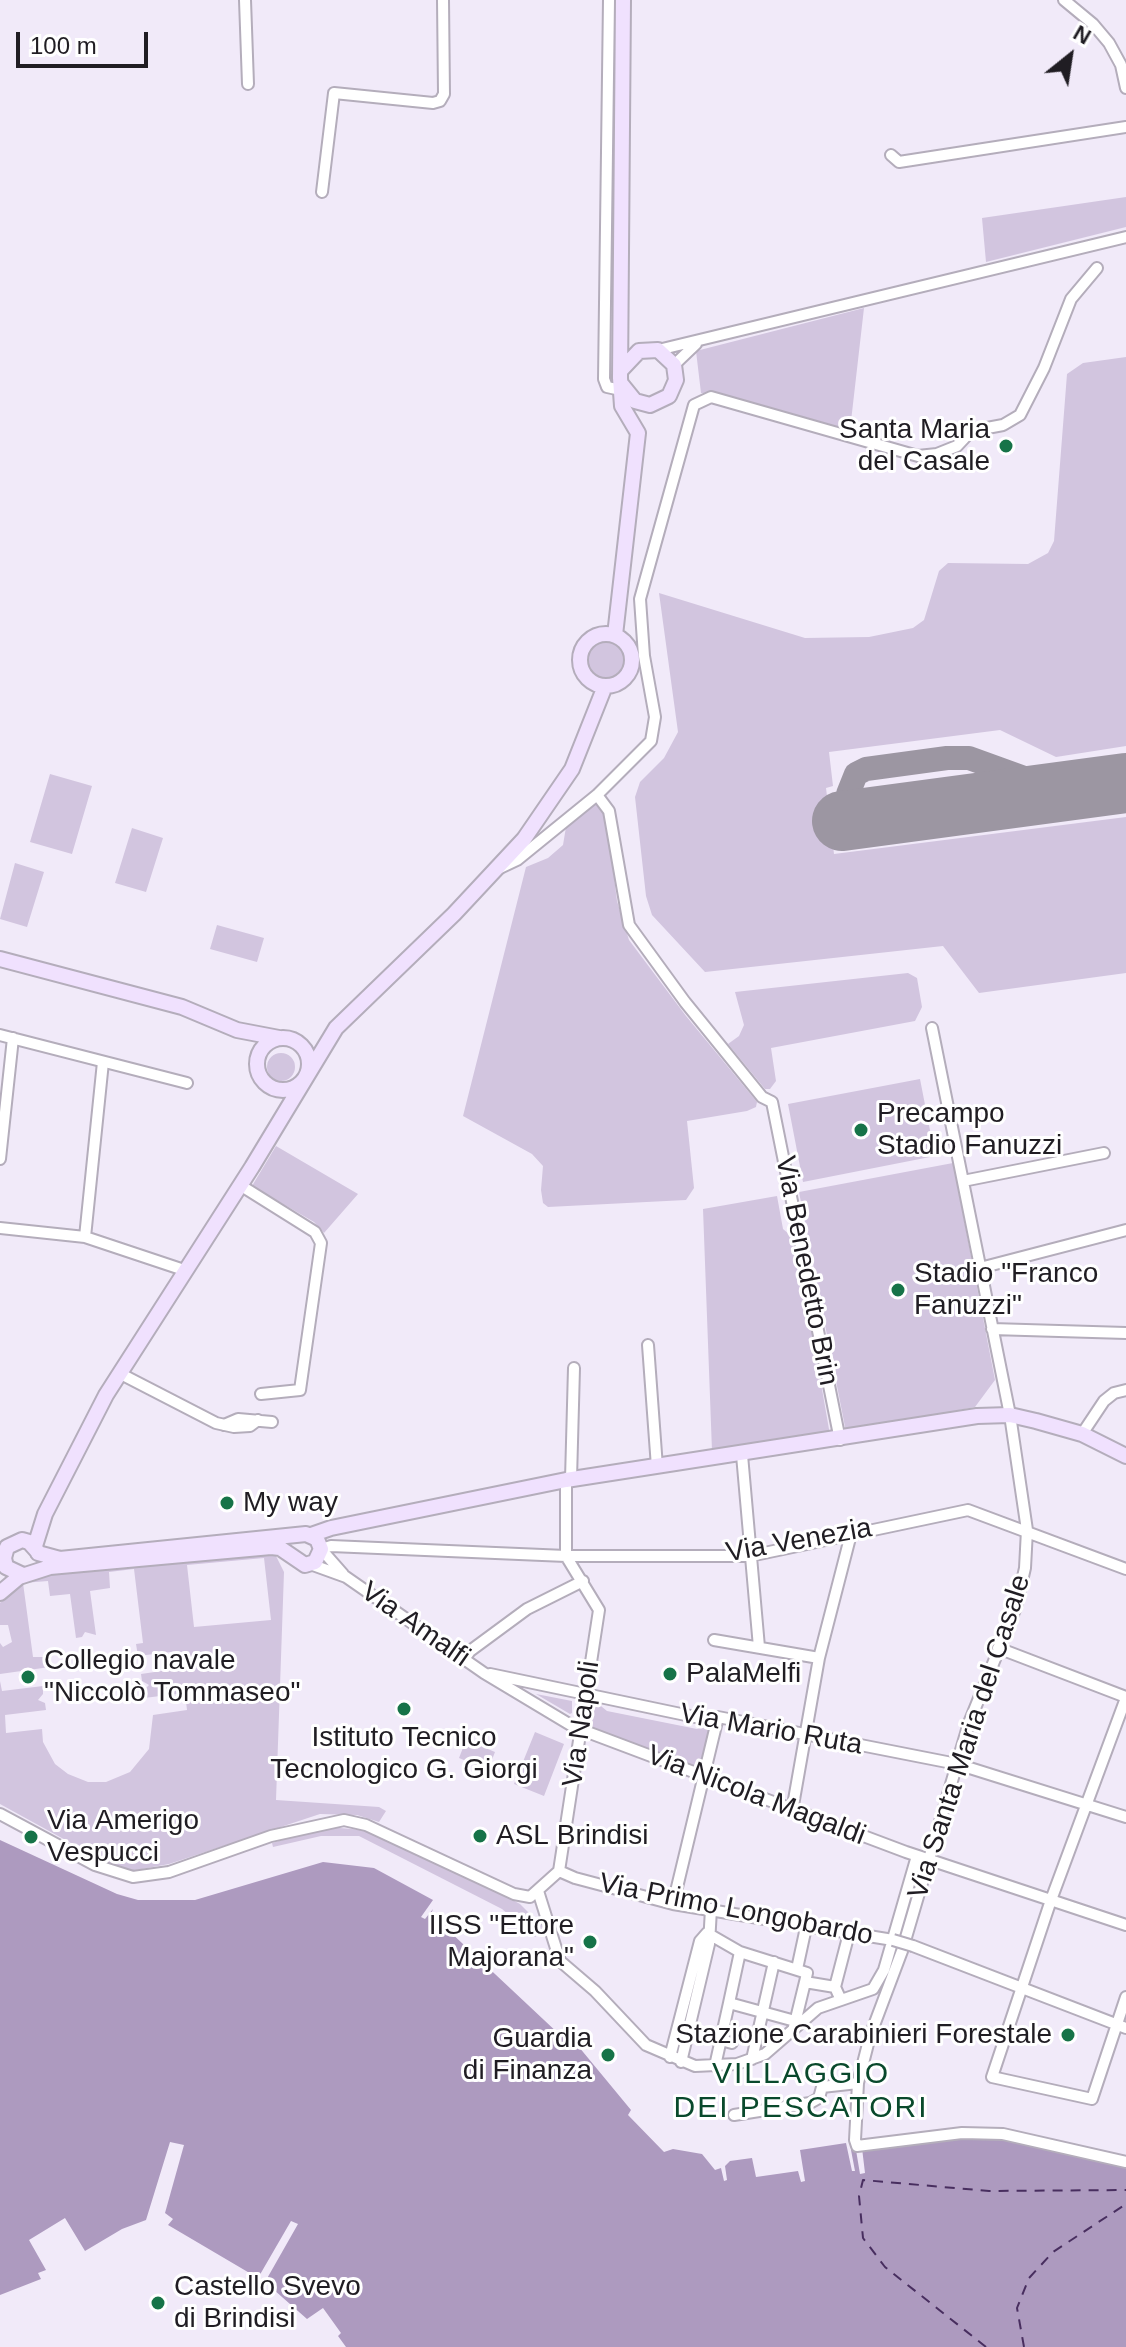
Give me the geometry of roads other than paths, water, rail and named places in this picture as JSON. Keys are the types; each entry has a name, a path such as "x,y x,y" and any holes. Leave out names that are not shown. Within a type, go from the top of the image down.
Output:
{"street":[{"path":"245,0 248,84"},
{"path":"322,192 334,93 433,103 440,101 444,94 443,0"},
{"path":"609,0 604,379 607,387 621,380 639,351"},
{"path":"623,0 621,380 622,406 638,433"},
{"path":"1064,0 1109,43 1121,65 1126,88"},
{"path":"891,155 899,162 1126,127"},
{"path":"622,337 639,351 658,350 1126,237"},
{"path":"499,869 517,860 597,795 646,748 654,730 640,599 694,405 711,397 918,456 937,454 957,446 971,431 1003,425 1020,415 1044,368 1071,299 1097,268"},
{"path":"621,380 635,401 650,405 661,402 674,389 674,365 685,352 705,339"},
{"path":"658,350 674,365"},
{"path":"615,635 638,433 650,405"},
{"path":"615,635 630,648 632,664 625,679 605,686 587,679 580,655 594,636 615,635"},
{"path":"28,1545 119,1373 240,1185 328,1040 350,1012 499,869 549,806 572,769 605,686"},
{"name":"Via Benedetto Brin","path":"597,795 609,811 629,925 685,1002 762,1097 772,1102 840,1440"},
{"path":"0,959 182,1007 237,1030 302,1046 328,1040"},
{"name":"Via Santa Maria del Casale","path":"932,1028 1010,1415 1027,1530 1022,1588 982,1684 930,1861 870,2036 858,2083 857,2146 962,2133 1003,2134 1126,2162"},
{"path":"237,1030 258,1055"},
{"path":"0,1035 187,1083"},
{"path":"0,1159 13,1038"},
{"path":"279,1038 264,1046 258,1055 259,1076 274,1089 279,1122"},
{"path":"274,1089 295,1088 306,1077 309,1060 302,1046"},
{"path":"85,1237 103,1062"},
{"path":"963,1181 1104,1153"},
{"path":"240,1185 315,1232 321,1243 300,1390 261,1394"},
{"path":"0,1228 85,1237 184,1270"},
{"path":"980,1268 1126,1230"},
{"path":"992,1329 1126,1333"},
{"path":"648,1345 657,1467"},
{"path":"566,1556 574,1368"},
{"path":"119,1373 198,1416 224,1425 238,1419 272,1422"},
{"path":"1082,1434 1104,1401 1114,1393 1126,1390"},
{"path":"0,1533 60,1559 313,1542 341,1528 568,1480 840,1440 977,1416 1010,1415 1082,1434 1126,1456"},
{"path":"742,1455 759,1647"},
{"name":"Via Venezia","path":"313,1542 338,1547 566,1556 750,1556 968,1510 1126,1569"},
{"path":"792,1811 819,1658 851,1534"},
{"path":"28,1545 7,1547 2,1561 10,1571 27,1574 74,1564 271,1547 292,1555 299,1563 310,1564 318,1559 313,1542"},
{"path":"292,1555 292,1543 313,1542"},
{"name":"Via Amalfi","path":"313,1542 346,1577 484,1673 583,1730"},
{"path":"0,1593 37,1566 28,1545"},
{"name":"Via Amalfi","path":"333,1562 338,1547"},
{"name":"Via Napoli","path":"559,1871 599,1610 566,1556"},
{"name":"Via Amalfi","path":"310,1564 346,1577"},
{"path":"464,1659 527,1609 583,1581"},
{"path":"714,1640 819,1658"},
{"path":"998,1648 1126,1697 1020,1987 992,2077 1092,2099 1122,2026 1126,1997"},
{"name":"Via Amalfi","path":"484,1673 586,1695"},
{"name":"Via Mario Ruta","path":"586,1695 700,1718 718,1717 957,1764 1126,1817"},
{"path":"673,1904 718,1717"},
{"name":"Via Nicola Magaldi","path":"583,1730 703,1778 930,1861 1126,1925"},
{"path":"0,1814 95,1865 133,1877 169,1872 271,1836 344,1820 366,1825 514,1894 530,1897 559,1871"},
{"path":"538,1891 560,1961 595,1991 646,2045 676,2060 715,2066 765,2054 794,2024 818,2008 873,1989 893,1940 917,1856"},
{"name":"Via Primo Longobardo","path":"559,1871 673,1904 893,1940 1122,2026"},
{"path":"676,2060 709,1944 707,1933 711,1909"},
{"path":"797,1969 805,1932"},
{"path":"707,1933 740,1952 807,1973 794,2024"},
{"path":"840,1998 835,1987 847,1941"},
{"path":"715,2066 740,1952"},
{"path":"752,2059 774,1962"},
{"path":"805,1982 835,1987"},
{"path":"729,2003 763,2010 794,2024"},
{"path":"721,2040 732,2043"},
{"path":"734,2115 810,2103 819,2098 822,2087 858,2083"}],"place":[{"name":"Santa Maria del Casale","path":"1006,446"},
{"name":"Precampo Stadio Fanuzzi","path":"861,1130"},
{"name":"Stadio \"Franco Fanuzzi\"","path":"898,1290"},
{"name":"My way","path":"227,1503"},
{"name":"PalaMelfi","path":"670,1674"},
{"name":"Collegio navale \"Niccolò Tommaseo\"","path":"28,1677"},
{"name":"Istituto Tecnico Tecnologico G. Giorgi","path":"404,1709"},
{"name":"ASL Brindisi","path":"480,1836"},
{"name":"Via Amerigo Vespucci","path":"31,1837"},
{"name":"IISS \"Ettore Majorana\"","path":"590,1942"},
{"name":"Stazione Carabinieri Forestale","path":"1068,2035"},
{"name":"Guardia di Finanza","path":"608,2055"},
{"name":"Castello Svevo di Brindisi","path":"158,2303"}],"district":[{"name":"VILLAGGIO DEI PESCATORI","path":"801,2092"}]}
